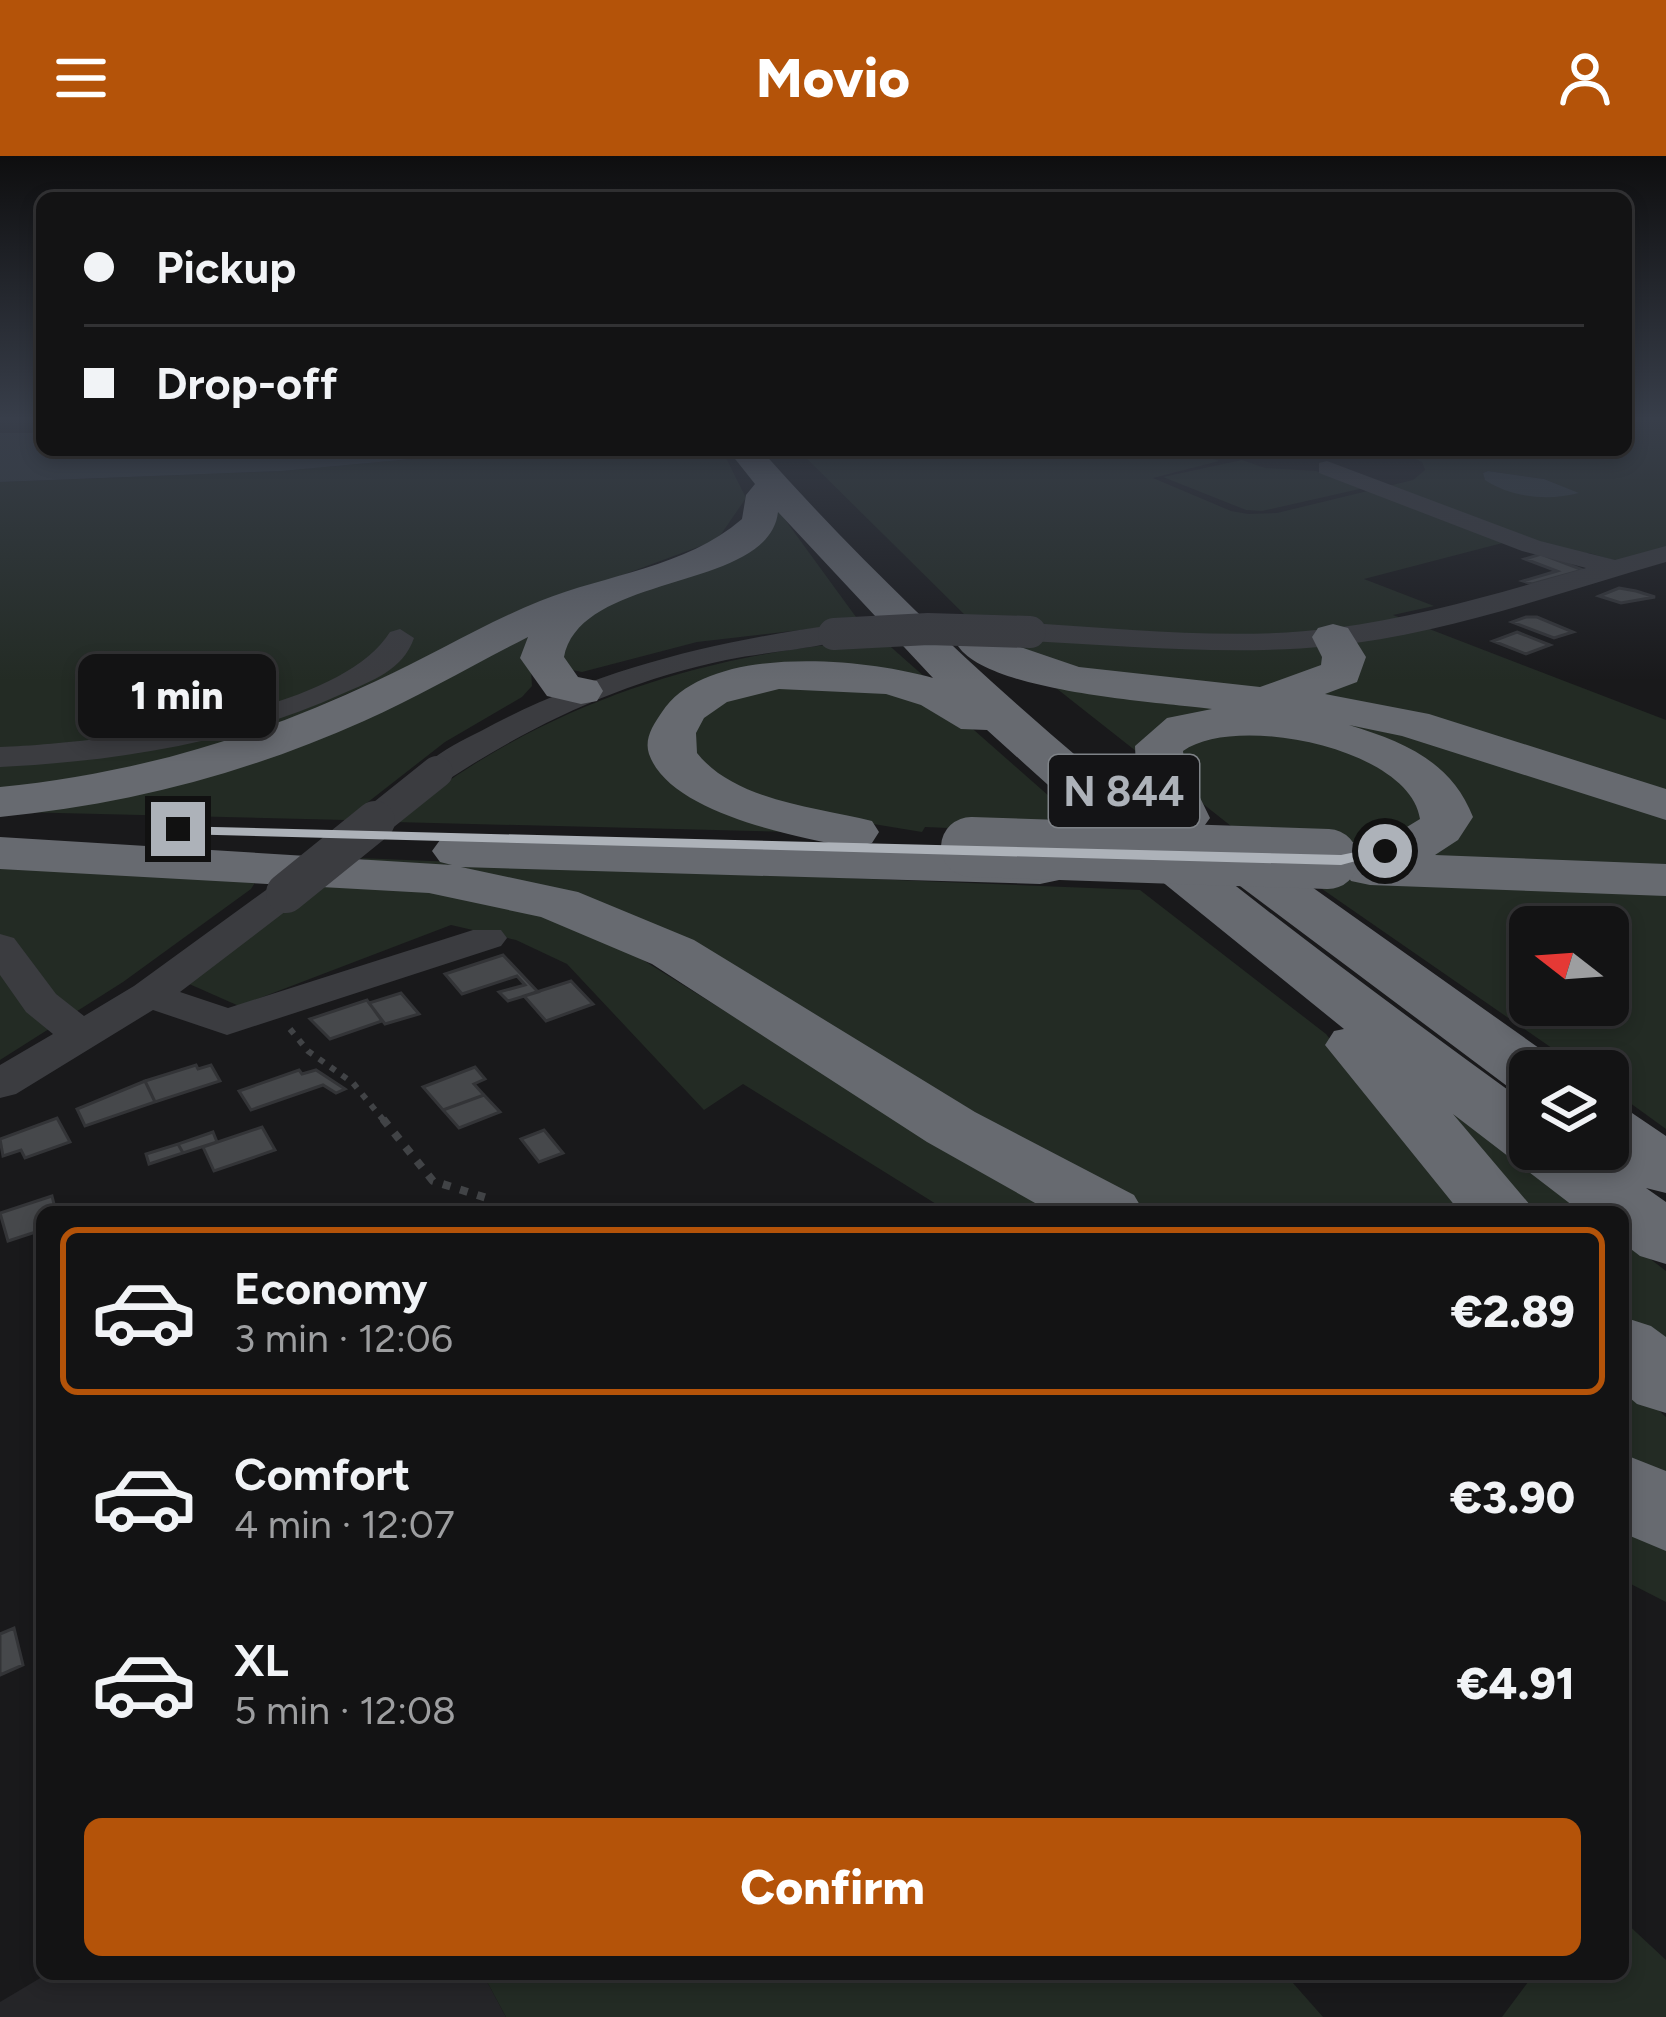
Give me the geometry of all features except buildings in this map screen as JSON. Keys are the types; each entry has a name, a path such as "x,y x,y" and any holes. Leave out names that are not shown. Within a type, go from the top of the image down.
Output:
{"highway":[{"path":"0,802 106,787 269,744 381,696 526,622 731,545 759,523 761,507"},
{"name":"N 844","path":"799,507 862,585 1024,739 1291,958 1509,1123"},
{"name":"N 844","path":"810,507 1021,704 1183,840 1509,1085"},
{"path":"890,584 926,600 1184,818 1509,1057"},
{"path":"581,691 563,687 542,658 545,639 556,623 593,597"},
{"path":"1262,701 1341,673 1344,657 1333,637"},
{"path":"979,646 1063,677 1351,711 1413,724 1666,806"},
{"path":"971,847 849,832 769,814 700,781 677,760 671,735 688,711 728,688 784,676 826,674 878,679 928,691 994,730 1024,739"},
{"path":"0,839 1341,866 1424,840 1443,826 1447,802 1420,773 1370,748 1311,729 1224,719 1174,731 1159,746 1158,768 1183,804 1184,818"},
{"path":"0,825 971,847 1652,887"},
{"path":"490,837 1051,863"},
{"path":"0,853 430,877 558,904 673,952 951,1127 1097,1206"},
{"path":"1291,958 1292,974 1305,994 1402,1094 1495,1206"},
{"path":"1629,1138 1666,1155"},
{"path":"1629,1143 1666,1170"},
{"path":"1572,1170 1622,1206"},
{"path":"1627,1170 1666,1198"},
{"path":"1629,1211 1666,1238"},
{"path":"1629,1352 1666,1382"},
{"path":"1629,1493 1666,1514"}],"street":[{"path":"1430,507 1531,545 1628,568"},
{"path":"0,1084 148,995 489,736 581,691 662,663 834,634 928,629 1220,643 1333,637 1443,617 1666,554"},
{"path":"0,757 142,746 239,725 365,672 388,658 400,638"},
{"path":"148,995 227,1022 487,938"},
{"path":"0,946 41,1003 83,1036"}],"path":[{"path":"273,1007 308,1052 353,1083 433,1180 493,1200"}],"shaded area":[{"path":"0,507 740,507 717,540 582,590 213,753 0,791"},
{"path":"856,507 1221,507 1248,514 1302,507 1666,507 1666,549 1625,564 1589,553 1577,558 1514,540 1364,579 1434,606 1393,615 1666,720 1666,1129 1629,1102 1629,1050 1555,1050 1520,1026 1629,1026 1629,906 1509,906 1509,1018 1231,826 971,621"},
{"path":"1238,507 1280,507 1262,511"},
{"path":"778,510 856,617 844,625 697,642 582,672 562,668 565,628"},
{"path":"539,624 530,654 532,686 522,697 445,742 345,820 16,812 108,795"},
{"path":"883,640 935,686 713,687 661,758 795,832 394,822 504,747 623,692 750,657"},
{"path":"845,679 949,708 1092,834 925,827 922,832 776,808 700,765 686,731 720,702 758,688"},
{"path":"359,858 1140,890 1326,1034 1462,1206 1142,1206 827,1029 665,930"},
{"path":"0,864 260,875 251,889 123,982 0,1060"},
{"path":"327,878 507,903 614,942 879,1107 1059,1206 939,1206 743,1084 704,1110 567,964 516,940 451,925 239,1006 187,983"},
{"path":"1426,1089 1509,1152 1509,1170 1533,1170 1580,1206 1510,1206"},
{"path":"1629,1243 1666,1271 1666,1362 1629,1332"},
{"path":"1629,1383 1666,1417 1666,1493 1629,1472"},
{"path":"1629,1520 1666,1542 1666,1602 1629,1583"},
{"path":"1629,1926 1666,1960 1666,2017 1502,2017 1530,1980 1629,1980"},
{"path":"37,1980 486,1980 506,2017 0,2017 0,2002"},
{"path":"486,1980 1290,1980 1323,2017 506,2017"}],"route":[{"path":"178,829 1341,860 1385,851"}]}
